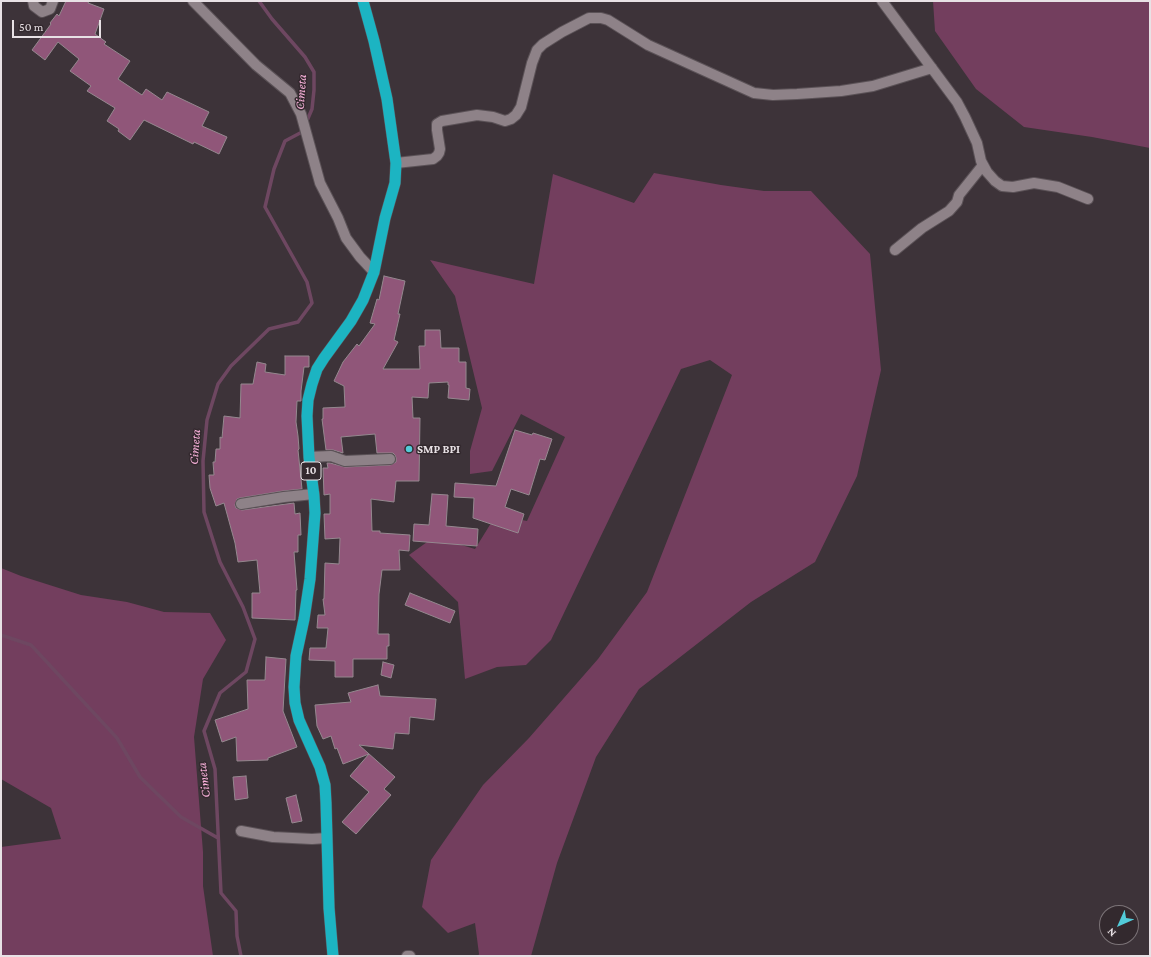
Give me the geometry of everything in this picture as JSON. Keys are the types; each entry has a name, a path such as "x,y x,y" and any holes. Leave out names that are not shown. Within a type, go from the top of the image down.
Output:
{"highway":[{"name":"10","path":"333,956 329,908 324,785 320,767 299,720 295,703 294,686 296,656 304,619 310,579 315,513 309,458 307,416 308,400 317,369 351,321 374,272 385,218 395,183 396,163 387,99 374,40 363,1"}],"street":[{"path":"33,1 34,6 42,12 50,9 53,1"},
{"path":"194,1 256,65 290,93 301,114 320,182 346,238 360,257 374,272"},
{"path":"882,1 957,102 977,143 981,161 987,172 995,181 1002,186 1034,183 1058,186 1088,199"},
{"path":"396,163 433,159 437,156 440,149 437,124 442,121 477,115 505,120 511,119 516,115 521,107 532,63 537,50 543,44 562,32 589,18 601,18 608,20 648,45 754,93 773,95 841,91 873,86 932,68"},
{"path":"895,250 922,228 949,211 957,202 958,195 983,165"},
{"path":"309,458 331,456 342,461 390,459"},
{"path":"241,504 314,494"},
{"path":"241,831 273,837 312,839 327,838"}],"shaded area":[{"path":"933,1 1150,1 1150,148 1092,137 1024,127 976,89 935,31"},
{"path":"654,173 764,191 811,191 870,254 881,370 857,476 815,562 751,602 639,689 596,757 557,863 531,956 478,956 475,923 448,933 422,907 431,860 483,785 529,738 598,659 647,592 732,375 710,360 681,369 551,640 526,665 497,667 465,679 458,602 409,555 434,537 475,549 496,515 527,521 565,437 521,414 492,471 470,474 470,451 482,408 455,296 430,260 534,284 553,174 634,203"},
{"path":"1,568 81,595 127,602 164,612 210,613 226,640 203,679 194,737 203,852 203,886 213,956 1,956 1,847 61,839 51,808 1,779"}],"building":[{"path":"66,1 89,1 88,3 104,9 95,34 106,42 104,44 130,61 118,79 142,95 146,89 162,100 167,92 209,112 202,126 227,137 219,154 194,142 193,144 144,120 130,140 118,131 119,129 107,121 115,108 87,91 91,86 70,71 79,59 58,42 45,60 32,50 57,14 59,16"},
{"path":"384,276 405,281 394,340 398,342 383,369 420,369 419,346 425,346 425,330 440,330 441,348 459,348 459,362 466,362 466,388 470,389 469,400 448,398 448,382 429,383 428,398 412,397 413,418 420,418 419,481 396,481 394,502 371,499 372,531 410,535 409,551 399,550 400,570 382,570 379,594 378,634 389,634 387,659 353,659 353,677 335,677 335,661 309,660 310,648 326,648 328,628 317,628 318,615 325,615 323,599 325,563 339,564 340,538 325,539 324,514 330,514 330,494 324,495 323,468 328,468 327,463 345,467 390,465 396,462 396,458 393,453 377,453 375,434 341,437 343,453 333,450 326,450 322,419 323,408 345,407 344,386 334,381 343,362 357,344 359,346 375,324 370,323 377,299 379,300"},
{"path":"285,356 309,356 309,367 304,367 301,401 297,401 296,422 302,489 240,498 237,499 235,505 236,508 242,510 294,503 295,514 300,513 301,535 298,535 298,552 294,552 297,590 295,620 252,618 252,593 260,593 257,560 238,562 235,543 224,503 216,506 210,488 209,475 214,475 213,462 215,462 216,449 220,449 220,437 222,438 224,416 240,418 241,384 253,384 257,362 266,364 265,372 285,375"},
{"path":"515,430 532,435 533,433 552,439 545,460 540,459 529,495 511,489 505,507 524,514 518,533 473,518 474,498 454,497 455,483 496,486"},
{"path":"432,494 448,495 446,526 478,529 477,546 413,541 414,524 429,525"},
{"path":"410,593 455,611 450,623 405,605"},
{"path":"266,657 286,659 283,711 297,747 268,758 268,760 237,761 236,737 222,742 215,720 248,709 247,680 265,680"},
{"path":"383,662 394,665 391,678 381,675"},
{"path":"378,685 380,696 436,699 434,720 410,717 409,734 395,733 393,749 359,745 395,777 384,789 391,795 356,834 342,822 369,792 350,776 369,754 343,764 337,748 335,749 331,736 323,739 317,726 315,705 351,702 348,693"},
{"path":"246,776 248,798 235,800 233,777"},
{"path":"296,795 302,821 292,823 286,798"}],"waterway":[{"name":"Cimeta","path":"259,1 272,19 305,57 314,72 312,109 306,123"},
{"name":"Cimeta","path":"241,956 237,936 236,911 221,893 215,769 204,731 220,693 246,672 255,639 243,607 220,562 204,512 203,461 207,420 218,384 231,366 269,329 298,322 312,303 307,282 265,207 274,169 285,141 302,132 303,129"},
{"path":"1,635 31,645 117,738 140,777 181,817 218,838"}],"place":[{"name":"SMP BPI","path":"409,449"}]}
